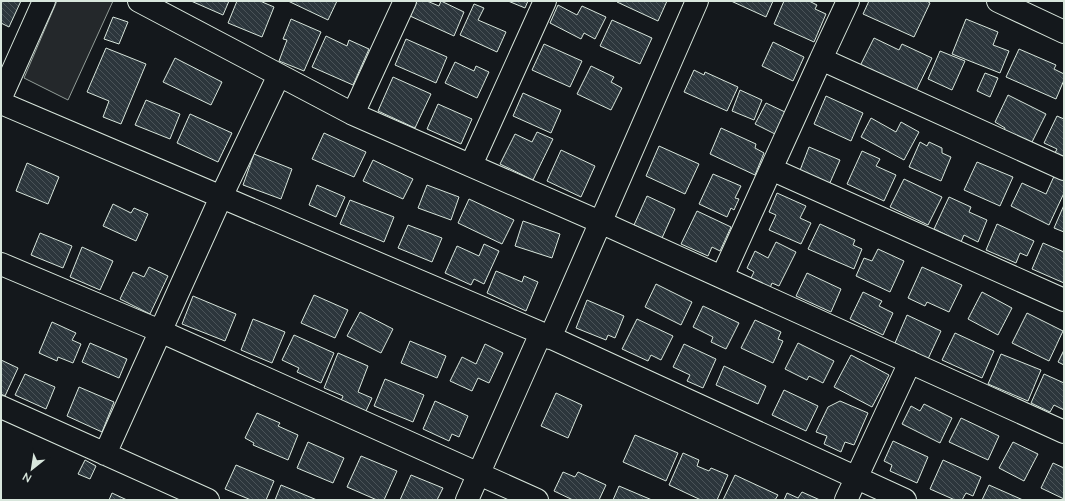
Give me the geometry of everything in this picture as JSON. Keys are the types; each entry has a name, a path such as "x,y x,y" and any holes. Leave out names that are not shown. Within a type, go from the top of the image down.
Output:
{"street":[{"path":"1,97 44,1"},
{"path":"139,1 353,114 600,222 1064,432"},
{"path":"353,114 405,1"},
{"path":"471,165 545,1"},
{"path":"467,500 600,222 697,1"},
{"path":"722,277 848,1"},
{"path":"998,1 1064,32"},
{"path":"821,59 1064,169"},
{"path":"105,454 221,197 279,75"},
{"path":"1,103 545,335 905,500"},
{"path":"771,169 1064,300"},
{"path":"1,264 160,331 538,500"},
{"path":"846,500 910,362"},
{"path":"1,407 208,500"}],"shaded area":[{"path":"57,1 113,1 68,100 24,78"}],"building":[{"path":"1,1 21,1 9,27 1,23"},
{"path":"191,1 229,1 223,15"},
{"path":"237,1 260,1 274,7 262,37 228,23"},
{"path":"288,1 337,1 328,20"},
{"path":"417,1 427,1 439,6 441,1 464,12 454,36 410,16"},
{"path":"508,1 528,1 525,8"},
{"path":"617,1 667,1 658,21"},
{"path":"731,1 773,1 766,17"},
{"path":"784,1 809,1 817,5 815,9 826,14 814,42 774,24"},
{"path":"869,1 927,1 930,3 914,37 863,14"},
{"path":"474,4 484,8 478,20 506,32 497,52 460,35"},
{"path":"558,5 577,15 582,6 606,17 595,39 584,33 581,39 550,23"},
{"path":"113,17 128,22 119,44 104,39"},
{"path":"291,19 321,32 304,71 279,61 287,40 283,39"},
{"path":"966,19 998,32 993,45 1009,51 1000,73 952,54"},
{"path":"612,20 652,38 640,64 600,46"},
{"path":"326,36 347,46 349,40 369,49 353,85 312,67"},
{"path":"874,38 899,50 902,44 932,58 915,93 860,66"},
{"path":"406,39 447,57 436,83 395,65"},
{"path":"773,42 804,57 793,81 762,66"},
{"path":"544,44 582,61 570,87 532,70"},
{"path":"106,48 146,64 121,124 103,117 109,101 87,92"},
{"path":"1019,49 1056,65 1054,69 1064,74 1064,80 1056,99 1006,77"},
{"path":"940,51 965,61 952,90 928,79"},
{"path":"175,58 222,82 211,105 163,82"},
{"path":"455,62 474,71 476,66 489,72 477,98 445,83"},
{"path":"591,66 614,77 611,82 622,88 611,110 577,94"},
{"path":"694,70 704,75 705,72 738,87 727,111 684,92"},
{"path":"985,73 998,78 990,97 977,91"},
{"path":"393,77 431,94 415,128 378,111"},
{"path":"740,90 762,100 754,120 732,111"},
{"path":"523,93 561,110 551,133 513,116"},
{"path":"1008,95 1046,114 1031,144 1004,131 1005,128 995,122"},
{"path":"826,96 863,113 851,141 814,124"},
{"path":"146,100 180,114 170,139 135,125"},
{"path":"766,103 785,112 775,134 755,124"},
{"path":"438,104 472,119 461,144 427,129"},
{"path":"190,114 232,133 218,162 177,143"},
{"path":"1057,116 1064,119 1064,159 1054,155 1057,149 1044,143"},
{"path":"871,118 896,132 901,122 919,132 904,160 861,137"},
{"path":"721,128 756,144 755,148 764,153 755,175 710,154"},
{"path":"537,132 553,139 533,180 500,164 515,134 532,142"},
{"path":"324,133 366,152 354,177 312,159"},
{"path":"920,142 927,146 929,142 942,148 942,153 951,157 941,181 909,167"},
{"path":"659,146 699,164 685,194 646,176"},
{"path":"809,147 840,160 829,185 799,173"},
{"path":"561,150 595,166 581,197 547,181"},
{"path":"862,151 880,159 876,166 896,175 884,201 847,184"},
{"path":"254,154 292,169 281,199 243,185"},
{"path":"373,160 413,179 403,199 363,181"},
{"path":"977,162 1013,177 1000,206 964,190"},
{"path":"27,163 59,177 48,204 16,191"},
{"path":"713,174 741,186 735,198 739,199 734,210 731,208 727,217 699,204"},
{"path":"1055,174 1064,179 1064,193 1049,225 1011,206 1022,183 1046,194"},
{"path":"904,179 942,197 928,225 890,207"},
{"path":"317,185 345,197 336,217 309,205"},
{"path":"427,185 459,197 451,220 418,208"},
{"path":"777,193 806,206 800,218 811,223 801,244 769,230 776,215 769,212"},
{"path":"647,196 675,209 662,238 634,225"},
{"path":"949,197 971,207 969,212 987,220 978,242 964,235 961,242 934,229"},
{"path":"469,199 514,220 502,244 458,223"},
{"path":"350,200 394,217 384,242 340,224"},
{"path":"113,204 131,213 134,208 148,214 136,241 103,226"},
{"path":"1064,205 1064,232 1054,228"},
{"path":"697,211 731,227 720,251 712,247 708,256 681,244"},
{"path":"523,221 560,234 552,258 515,246"},
{"path":"820,224 855,240 853,245 862,249 854,269 808,249"},
{"path":"997,224 1034,241 1027,256 1020,253 1016,263 986,250"},
{"path":"408,225 442,238 432,262 398,248"},
{"path":"40,233 72,246 63,268 31,255"},
{"path":"776,242 796,252 779,286 772,283 770,288 751,278 754,272 747,268 755,251 768,258"},
{"path":"1043,243 1064,252 1064,283 1032,269"},
{"path":"484,244 499,251 484,284 474,279 471,285 445,273 457,246 479,256"},
{"path":"82,247 113,261 100,290 70,277"},
{"path":"878,249 904,261 890,292 856,276 864,258 872,261"},
{"path":"149,267 168,276 150,314 120,299 133,272 144,277"},
{"path":"922,267 962,285 949,312 927,302 925,306 908,298"},
{"path":"496,271 522,282 524,276 538,282 526,311 487,293"},
{"path":"807,273 841,289 831,312 796,296"},
{"path":"656,284 692,302 681,325 645,307"},
{"path":"863,292 882,301 879,306 893,313 883,335 850,319"},
{"path":"982,292 1012,308 998,335 968,319"},
{"path":"314,295 348,310 335,338 301,323"},
{"path":"193,296 236,314 225,341 182,324"},
{"path":"587,300 624,316 615,338 608,335 606,340 576,328"},
{"path":"703,306 739,323 726,349 711,342 713,337 693,327"},
{"path":"360,312 393,329 381,353 347,336"},
{"path":"1027,313 1063,331 1049,361 1012,343"},
{"path":"907,315 941,331 928,359 895,343"},
{"path":"253,319 285,332 272,363 241,350"},
{"path":"637,319 673,336 661,360 651,355 648,361 622,349"},
{"path":"755,320 781,332 778,339 783,341 773,363 741,348"},
{"path":"52,322 76,333 72,340 81,344 73,363 58,357 57,361 39,353"},
{"path":"955,333 994,351 982,378 942,360"},
{"path":"294,335 334,353 321,383 297,372 299,368 282,360"},
{"path":"410,341 446,356 437,378 401,363"},
{"path":"90,343 127,359 119,378 82,362"},
{"path":"798,343 834,361 823,383 809,376 807,380 785,369"},
{"path":"485,344 503,353 489,383 478,378 472,391 450,381 462,357 476,364"},
{"path":"684,344 716,359 703,388 687,381 690,375 673,367"},
{"path":"1064,350 1064,365 1058,362"},
{"path":"338,353 368,366 358,392 372,398 366,411 341,401 343,396 324,388"},
{"path":"1001,354 1041,370 1028,401 988,384"},
{"path":"851,355 889,375 872,407 834,387"},
{"path":"1,360 18,368 5,396 1,394"},
{"path":"724,366 766,386 758,404 716,385"},
{"path":"25,374 55,387 46,409 15,395"},
{"path":"1044,374 1064,383 1064,410 1054,405 1050,412 1031,403"},
{"path":"385,379 424,395 413,422 374,406"},
{"path":"79,387 114,402 102,432 67,416"},
{"path":"784,390 818,406 806,431 772,415"},
{"path":"556,393 582,405 568,438 541,426"},
{"path":"435,401 468,416 459,437 452,434 449,441 423,429"},
{"path":"840,401 868,413 854,445 845,442 841,452 824,444 827,436 816,432 828,407"},
{"path":"924,404 952,418 940,443 902,424 911,406 920,411"},
{"path":"257,413 280,423 278,426 298,435 288,460 253,445 254,443 245,438"},
{"path":"961,418 999,436 988,460 949,442"},
{"path":"635,435 678,453 666,481 623,462"},
{"path":"893,441 928,457 917,483 890,471 892,465 884,461"},
{"path":"308,442 344,458 333,483 297,468"},
{"path":"1013,442 1038,454 1024,481 999,468"},
{"path":"683,453 699,460 697,466 709,471 711,468 728,475 717,500 701,500 669,485"},
{"path":"361,456 397,471 384,500 377,500 347,487"},
{"path":"85,460 96,466 90,479 78,474"},
{"path":"943,460 981,477 973,496 966,493 962,500 955,500 930,489"},
{"path":"1053,463 1064,468 1064,499 1041,488"},
{"path":"236,465 274,481 266,500 251,500 225,489"},
{"path":"563,472 575,477 578,472 606,485 599,500 573,500 554,491"},
{"path":"411,475 443,488 437,500 400,500"},
{"path":"735,475 778,495 775,500 723,500"},
{"path":"281,485 317,500 275,500"},
{"path":"989,485 1023,500 982,500"},
{"path":"619,486 652,500 613,500"},
{"path":"802,492 820,500 784,500 787,493 798,498"},
{"path":"112,493 127,500 109,500"}]}
